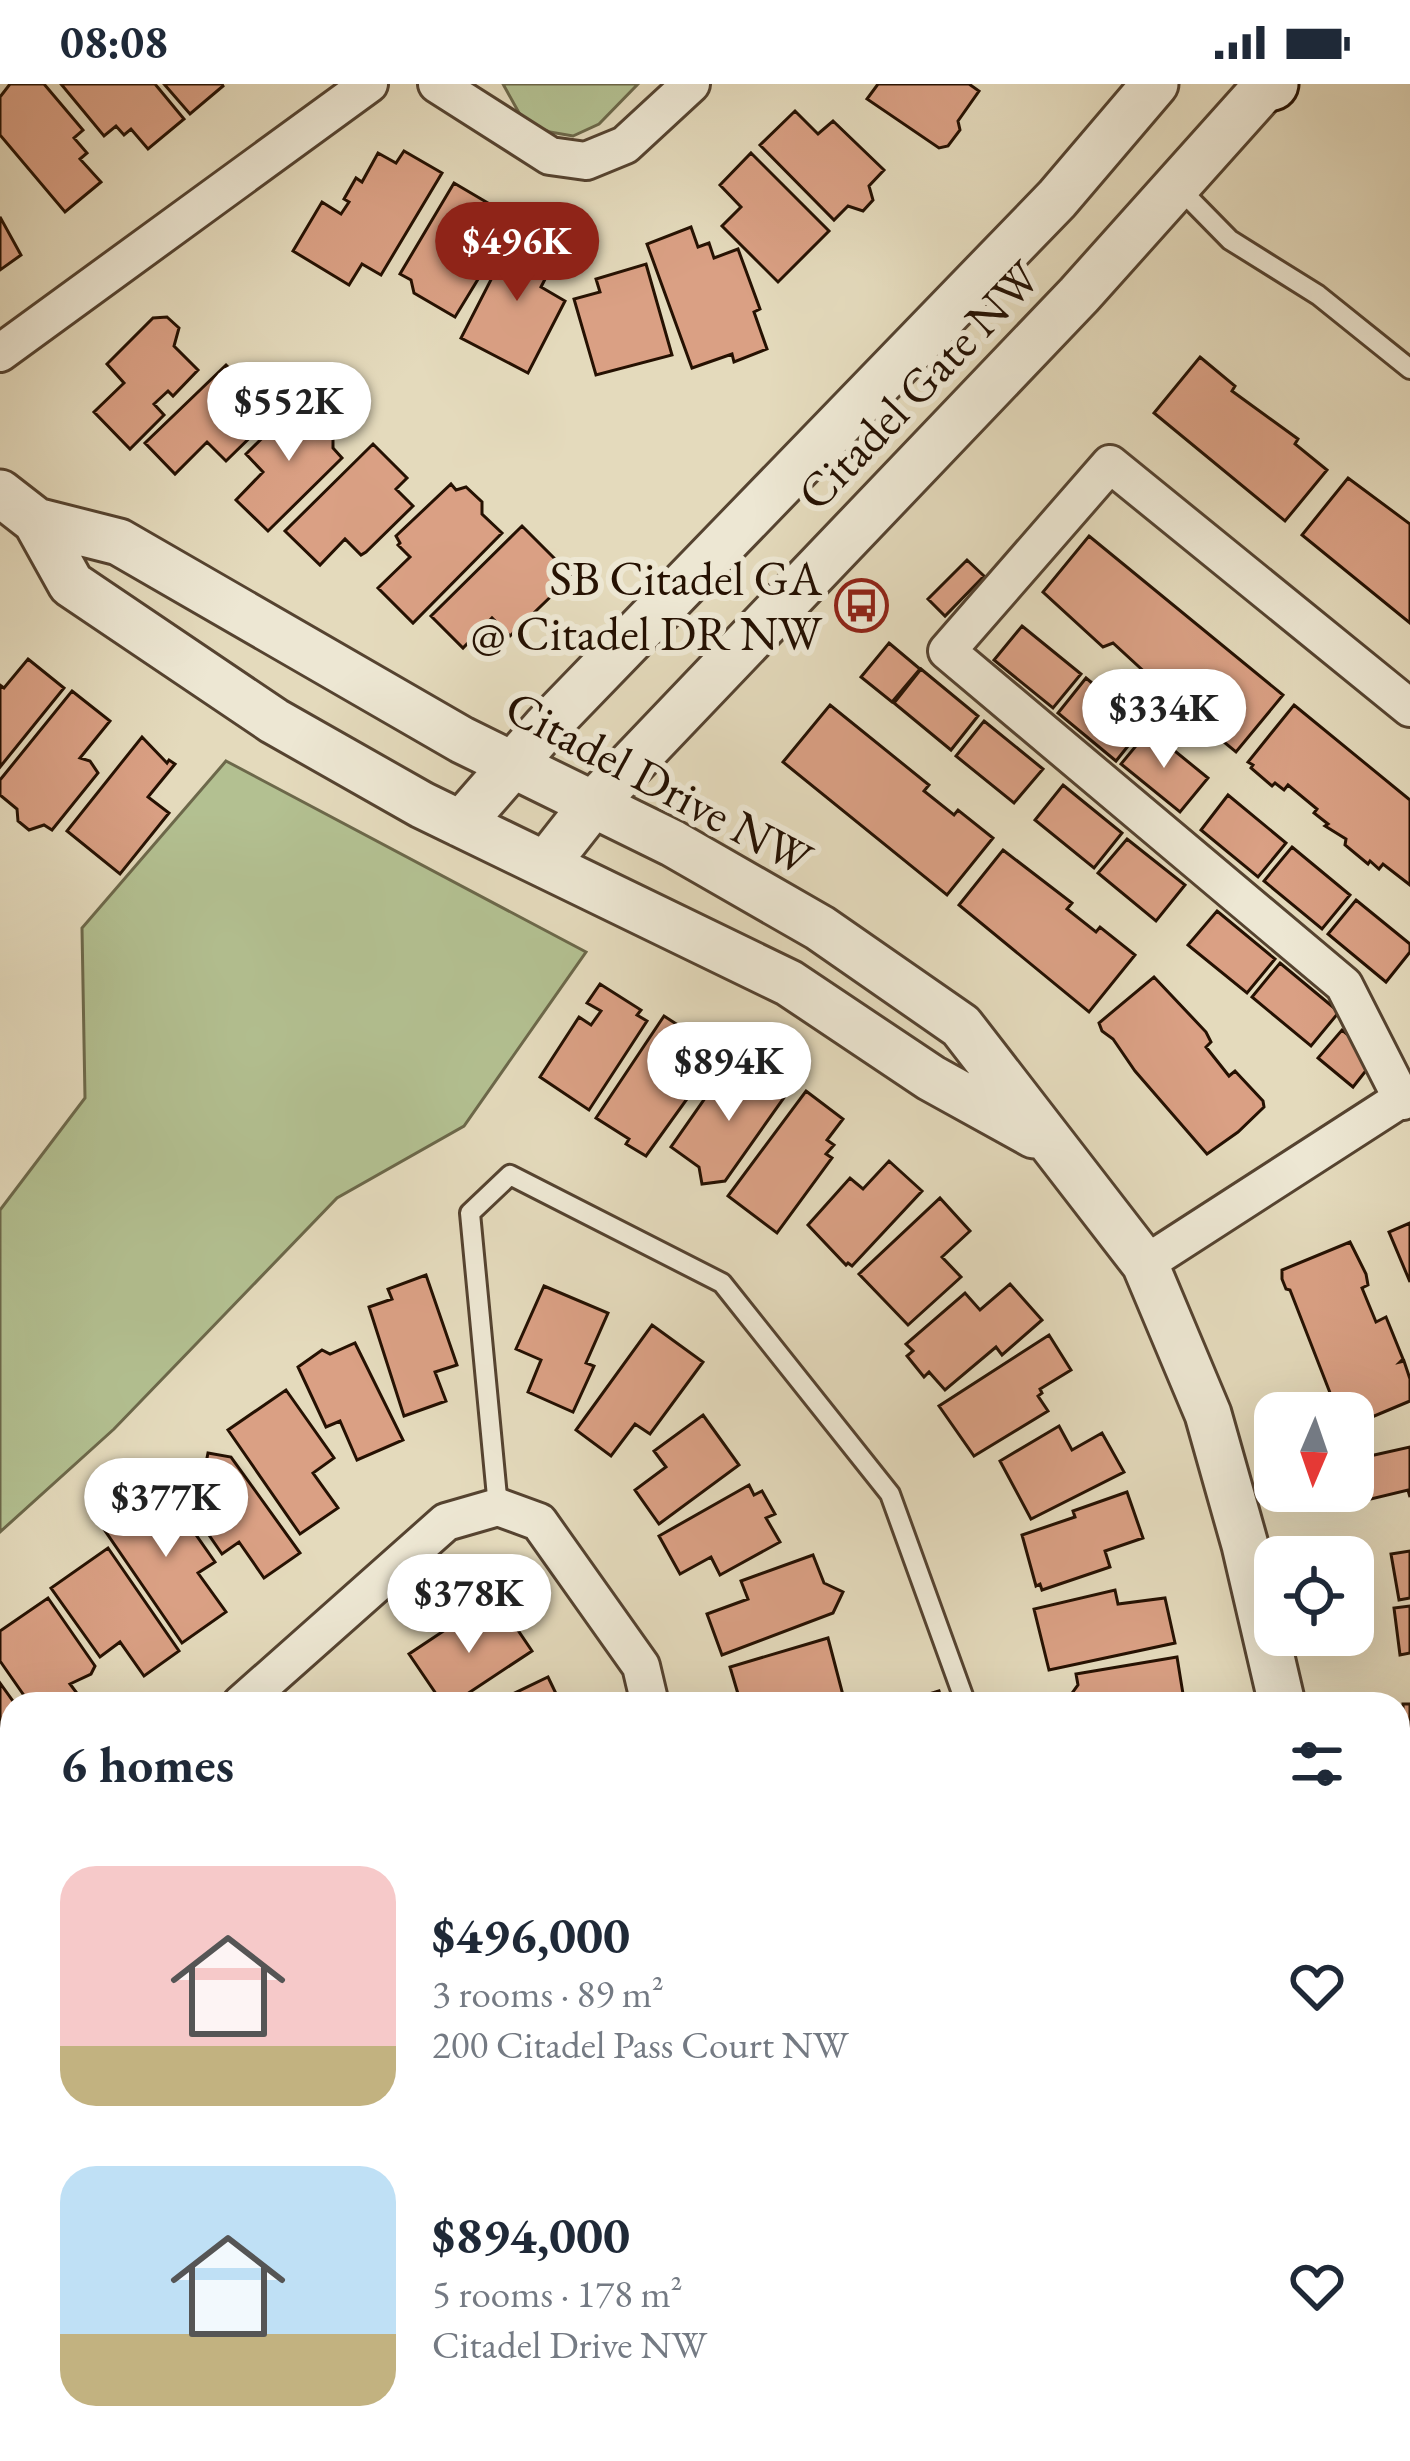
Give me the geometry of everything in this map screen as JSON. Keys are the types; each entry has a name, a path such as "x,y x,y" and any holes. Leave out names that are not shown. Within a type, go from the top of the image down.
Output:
{"street":[{"path":"0,353 369,84"},
{"path":"437,84 550,156 586,161 625,145 691,84"},
{"name":"Citadel Gate NW","path":"461,824 512,762 1058,199 1155,84"},
{"name":"Citadel Gate NW","path":"546,864 594,803 1079,296 1269,84"},
{"path":"1145,1264 1408,1103 1344,985 947,651 1110,464 1410,708"},
{"name":"Citadel Drive NW","path":"0,493 36,521 71,584 274,721 461,824 789,983 931,1078 1053,1145"},
{"name":"Citadel Drive NW","path":"36,521 119,542 462,740 594,803 820,928 961,1026 1145,1264 1208,1414 1279,1692"},
{"path":"255,1692 446,1522 498,1507 539,1522 641,1666 647,1692"}],"lane":[{"path":"1177,186 1230,240 1318,295 1410,369"},
{"path":"498,1507 470,1213 511,1175 722,1283 890,1494 962,1692"}],"green space":[{"path":"503,84 638,84 599,124 573,136 523,120"},
{"path":"226,761 586,952 464,1126 337,1198 114,1429 0,1532 0,1210 85,1098 82,928"}],"building":[{"path":"10,84 44,84 83,130 74,138 87,153 80,159 101,182 65,212 0,135 0,97"},
{"path":"61,84 155,84 184,119 148,149 131,129 124,135 116,126 104,136"},
{"path":"164,84 222,84 223,86 190,114"},
{"path":"878,84 969,84 979,91 958,121 960,130 948,146 939,148 867,99"},
{"path":"795,111 818,134 833,121 884,170 869,186 873,200 863,211 848,206 834,220 760,145"},
{"path":"404,151 442,173 381,275 362,264 349,285 293,251 322,202 341,214 356,178 362,182 378,153 396,163"},
{"path":"751,153 829,231 778,282 722,226 741,207 720,185"},
{"path":"454,183 493,206 473,240 494,253 455,317 414,293 411,280 400,274"},
{"path":"0,217 21,255 0,270"},
{"path":"691,227 698,247 709,243 714,258 738,249 760,309 754,312 767,349 734,362 732,354 692,368 647,244"},
{"path":"517,229 560,250 541,287 565,301 528,373 461,338"},
{"path":"646,264 672,355 596,375 574,299 600,292 596,279"},
{"path":"167,317 179,328 174,346 198,370 173,396 168,391 154,404 164,415 130,449 94,412 124,383 107,364 153,318"},
{"path":"1200,357 1235,386 1232,391 1298,439 1295,444 1327,470 1285,521 1154,413"},
{"path":"226,365 274,414 226,461 207,442 175,474 145,443"},
{"path":"300,401 339,431 333,437 333,448 342,458 268,531 236,500 263,472 246,454"},
{"path":"373,444 407,478 396,489 413,506 366,552 361,555 345,539 320,565 285,531"},
{"path":"1348,478 1410,524 1410,623 1302,535"},
{"path":"451,484 456,490 466,487 482,502 482,514 502,533 413,623 378,588 410,557 396,536"},
{"path":"522,526 572,576 510,636 492,618 463,648 431,616"},
{"path":"1089,536 1283,695 1236,752 1202,724 1206,719 1177,695 1174,699 1113,643 1103,647 1043,592"},
{"path":"967,560 984,576 945,616 928,599"},
{"path":"1022,626 1081,674 1053,708 994,660"},
{"path":"889,643 920,669 892,702 861,677"},
{"path":"28,659 64,688 0,767 0,685 4,688"},
{"path":"921,669 978,716 951,750 894,703"},
{"path":"1086,678 1144,726 1116,761 1058,713"},
{"path":"72,691 110,721 80,758 90,761 98,773 52,830 44,825 29,830 18,821 17,809 0,795 0,780"},
{"path":"830,705 929,785 924,791 993,838 947,895 783,762"},
{"path":"1294,705 1410,800 1410,885 1383,864 1379,869 1368,864 1288,785 1284,790 1275,783 1272,786 1251,768 1248,762"},
{"path":"984,721 1043,769 1014,803 956,756"},
{"path":"1149,730 1208,778 1180,812 1121,764"},
{"path":"142,737 167,763 175,764 148,797 169,813 120,874 67,831"},
{"path":"1063,785 1122,833 1094,868 1035,820"},
{"path":"1228,795 1286,843 1258,877 1201,830"},
{"path":"1127,839 1185,885 1156,921 1098,873"},
{"path":"1292,847 1350,895 1322,929 1264,881"},
{"path":"1003,850 1072,903 1067,909 1135,955 1089,1012 959,905"},
{"path":"1356,900 1410,944 1410,952 1386,982 1328,934"},
{"path":"1217,911 1275,959 1247,993 1188,945"},
{"path":"1280,963 1339,1012 1311,1046 1252,997"},
{"path":"1154,977 1206,1032 1211,1042 1206,1047 1229,1076 1235,1071 1263,1101 1264,1107 1238,1132 1207,1154 1099,1023"},
{"path":"600,984 641,1010 637,1015 647,1021 589,1110 540,1077 579,1017 591,1025 601,1011 587,1003"},
{"path":"664,1016 704,1042 678,1070 697,1085 646,1156 596,1118"},
{"path":"1342,1030 1376,1058 1353,1087 1318,1058"},
{"path":"754,1064 790,1089 725,1181 702,1184 699,1167 671,1147 715,1084 731,1096"},
{"path":"806,1091 843,1119 827,1140 834,1145 826,1154 832,1158 777,1233 728,1196"},
{"path":"889,1161 922,1191 852,1266 846,1265 808,1225 850,1178 863,1189"},
{"path":"940,1198 970,1231 942,1257 961,1277 908,1325 859,1274"},
{"path":"1410,1223 1410,1282 1389,1232"},
{"path":"1350,1242 1366,1274 1368,1285 1362,1288 1376,1322 1386,1317 1403,1359 1400,1362 1404,1361 1410,1401 1374,1416 1374,1392 1330,1392 1282,1270"},
{"path":"426,1275 457,1365 435,1372 446,1401 404,1416 369,1307 392,1299 388,1289"},
{"path":"1010,1284 1042,1320 1002,1355 996,1347 945,1390 929,1372 924,1377 907,1356 913,1351 906,1344 965,1293 980,1310"},
{"path":"544,1286 608,1313 586,1363 594,1366 573,1412 528,1392 541,1360 516,1349"},
{"path":"652,1325 703,1362 650,1434 635,1424 611,1456 576,1430"},
{"path":"1049,1335 1071,1370 1040,1389 1038,1396 1048,1411 974,1456 939,1406"},
{"path":"355,1343 403,1440 357,1460 340,1421 326,1427 298,1367 322,1350 330,1354"},
{"path":"286,1390 334,1458 313,1473 338,1508 300,1534 228,1430"},
{"path":"703,1415 739,1465 659,1524 635,1490 666,1467 654,1451"},
{"path":"1059,1426 1072,1450 1102,1433 1124,1472 1031,1519 1000,1461"},
{"path":"1410,1447 1410,1497 1408,1490 1374,1498 1374,1455"},
{"path":"208,1453 231,1457 300,1553 264,1578 239,1542 222,1554 178,1490 204,1473"},
{"path":"159,1482 215,1562 198,1573 226,1612 182,1643 99,1522"},
{"path":"749,1485 754,1495 762,1491 775,1514 766,1518 780,1542 720,1575 711,1557 680,1574 659,1536"},
{"path":"1127,1492 1143,1538 1105,1551 1110,1567 1042,1590 1040,1584 1036,1586 1022,1535"},
{"path":"108,1548 179,1651 144,1676 120,1642 100,1657 51,1588"},
{"path":"1410,1551 1410,1598 1399,1600 1391,1554"},
{"path":"813,1555 824,1583 843,1592 833,1613 722,1655 707,1614 748,1599 741,1581"},
{"path":"1115,1590 1118,1604 1165,1598 1175,1643 1049,1670 1034,1609"},
{"path":"48,1598 95,1666 91,1674 70,1684 76,1692 22,1692 0,1661 0,1631"},
{"path":"1410,1606 1410,1653 1400,1655 1394,1608"},
{"path":"475,1610 487,1628 507,1614 532,1651 470,1692 435,1692 409,1654"},
{"path":"828,1638 842,1692 737,1692 730,1667"},
{"path":"1177,1657 1183,1692 1073,1692 1078,1685 1076,1674"},
{"path":"548,1677 555,1692 517,1692"}],"place":[{"name":"SB Citadel GA @ Citadel DR NW","path":"861,606"}]}
